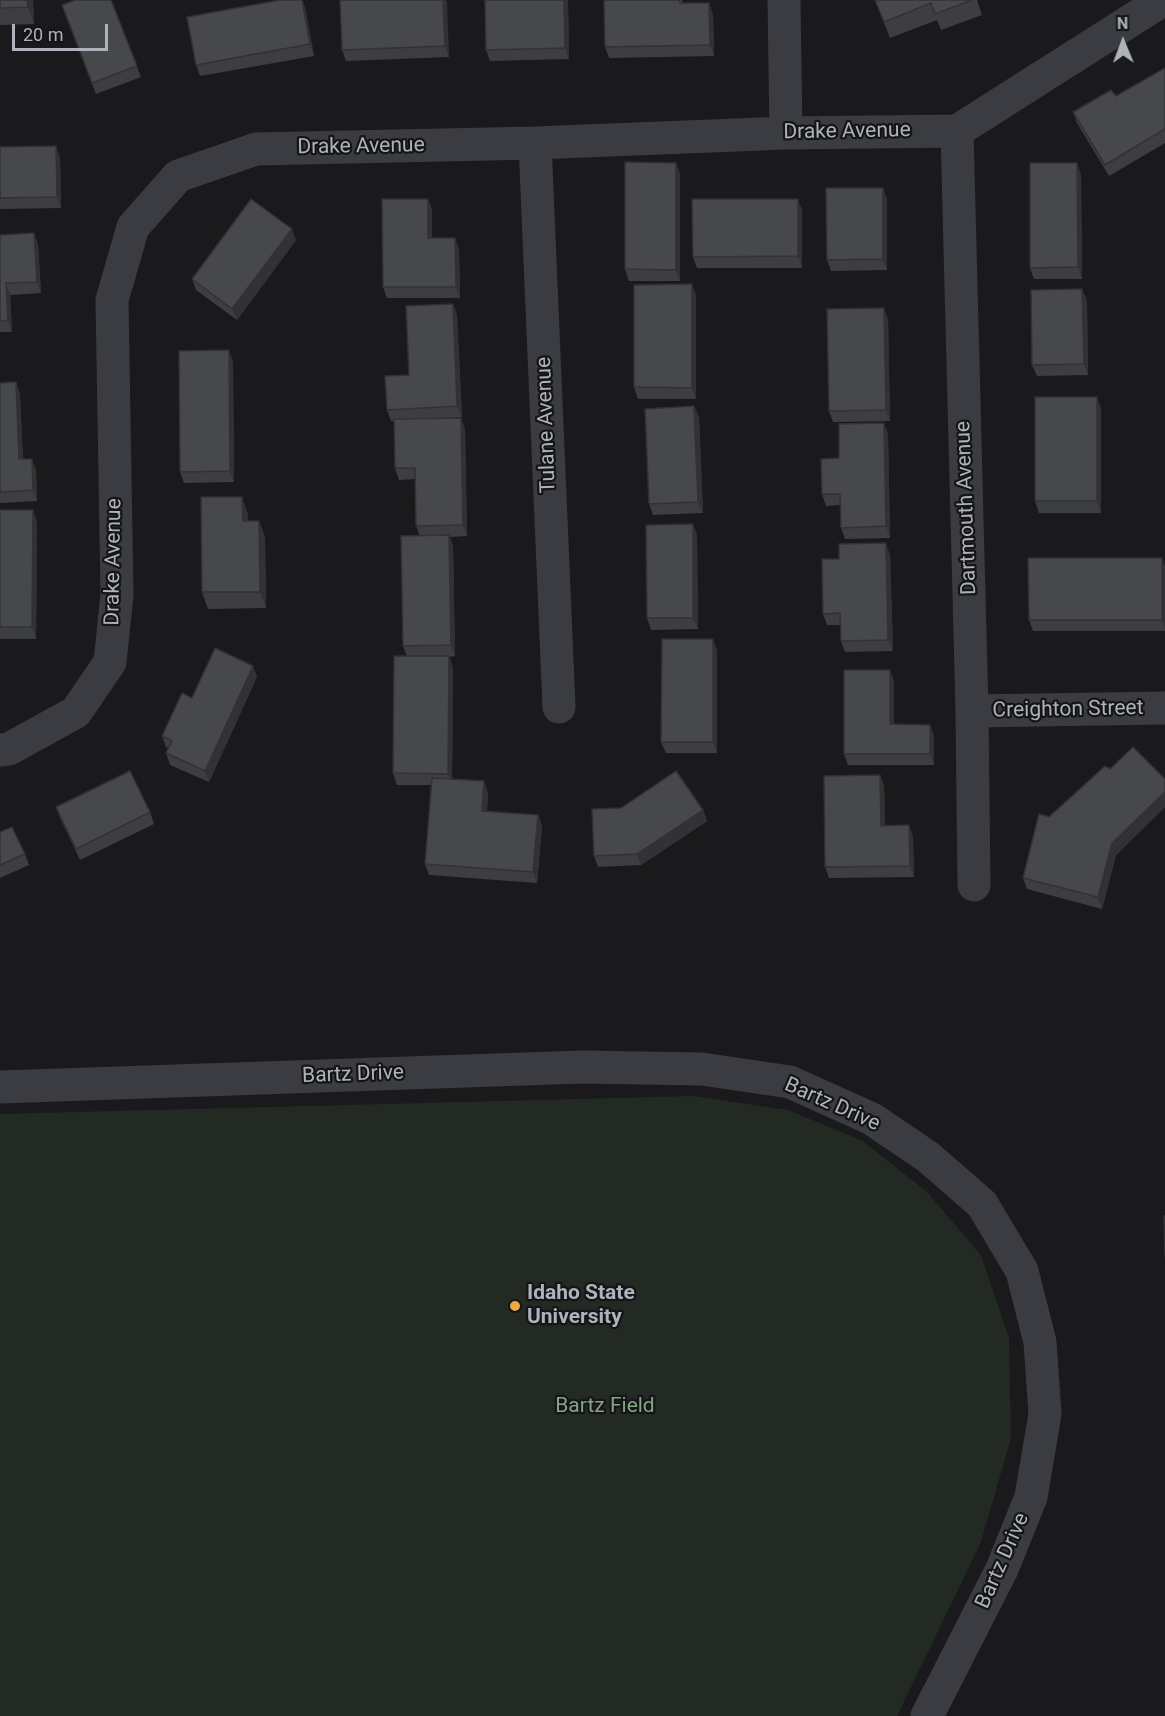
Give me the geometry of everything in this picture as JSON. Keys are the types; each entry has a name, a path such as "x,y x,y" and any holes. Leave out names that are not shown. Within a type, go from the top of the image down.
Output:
{"street":[{"path":"784,0 786,133"},
{"path":"957,131 1164,0"},
{"name":"Drake Avenue","path":"0,750 9,749 76,711 110,662 117,595 112,300 133,226 178,176 256,149 535,143 786,133 957,131"},
{"name":"Dartmouth Avenue","path":"957,131 972,711 974,885"},
{"name":"Tulane Avenue","path":"535,143 559,707"},
{"name":"Creighton Street","path":"972,711 1165,708"},
{"name":"Bartz Drive","path":"0,1087 582,1067 702,1069 790,1082 872,1119 928,1157 982,1204 1022,1270 1040,1342 1044,1414 1031,1497 1002,1569 927,1716"}],"green space":[{"name":"Bartz Field","path":"693,1096 788,1110 863,1141 927,1192 981,1255 1009,1338 1011,1438 981,1542 897,1716 0,1716 0,1114"}],"building":[{"path":"0,0 27,0 28,7 0,8"},
{"path":"75,0 111,0 137,66 92,83 62,5"},
{"path":"280,0 302,0 310,44 196,65 187,17"},
{"path":"340,0 443,0 445,46 342,50"},
{"path":"485,0 564,0 565,48 486,50"},
{"path":"604,0 679,0 680,3 709,3 710,45 605,47"},
{"path":"875,0 972,0 935,14 931,3 884,22"},
{"path":"1165,68 1165,129 1105,165 1073,112 1111,90 1116,96"},
{"path":"56,146 57,197 0,198 0,147"},
{"path":"625,162 676,163 676,270 625,269"},
{"path":"1030,163 1077,163 1078,267 1030,268"},
{"path":"826,188 883,188 883,259 827,260"},
{"path":"251,199 292,229 232,309 192,279"},
{"path":"382,199 428,199 428,238 455,238 456,287 383,287"},
{"path":"692,199 798,199 798,256 693,257"},
{"path":"34,233 37,282 6,283 8,321 0,321 0,235"},
{"path":"692,284 692,388 634,387 634,285"},
{"path":"1082,289 1084,364 1032,365 1031,290"},
{"path":"453,304 457,406 387,410 385,376 409,375 406,306"},
{"path":"884,308 886,410 829,411 827,309"},
{"path":"229,350 230,471 180,472 179,351"},
{"path":"16,382 19,459 32,459 33,490 0,492 0,383"},
{"path":"1035,397 1097,397 1097,501 1035,501"},
{"path":"694,406 698,502 649,504 645,409"},
{"path":"461,418 463,525 416,526 415,468 395,468 394,419"},
{"path":"884,423 886,526 841,528 840,494 822,494 821,459 839,458 839,424"},
{"path":"201,497 242,497 243,521 259,521 260,592 202,592"},
{"path":"0,510 33,510 32,627 0,627"},
{"path":"693,524 693,618 647,618 646,525"},
{"path":"449,535 451,645 403,646 401,536"},
{"path":"886,543 888,640 841,641 840,613 823,614 822,559 839,559 839,544"},
{"path":"1028,558 1162,558 1162,620 1029,620"},
{"path":"662,639 713,639 713,742 661,742"},
{"path":"215,648 253,666 205,771 166,753 172,741 162,736 182,693 192,698"},
{"path":"394,656 449,656 448,774 393,773"},
{"path":"844,670 890,670 890,724 930,725 930,754 844,754"},
{"path":"1133,747 1165,779 1165,792 1112,843 1098,897 1023,878 1039,814 1049,817 1105,766 1110,769"},
{"path":"130,771 150,812 76,849 56,807"},
{"path":"676,771 703,810 637,854 594,856 592,809 621,808"},
{"path":"880,775 881,826 909,825 910,866 825,867 824,776"},
{"path":"432,778 484,781 482,811 538,815 533,872 425,864"},
{"path":"12,827 25,854 0,865 0,832"}],"place":[{"name":"Idaho State University","path":"515,1306"}]}
